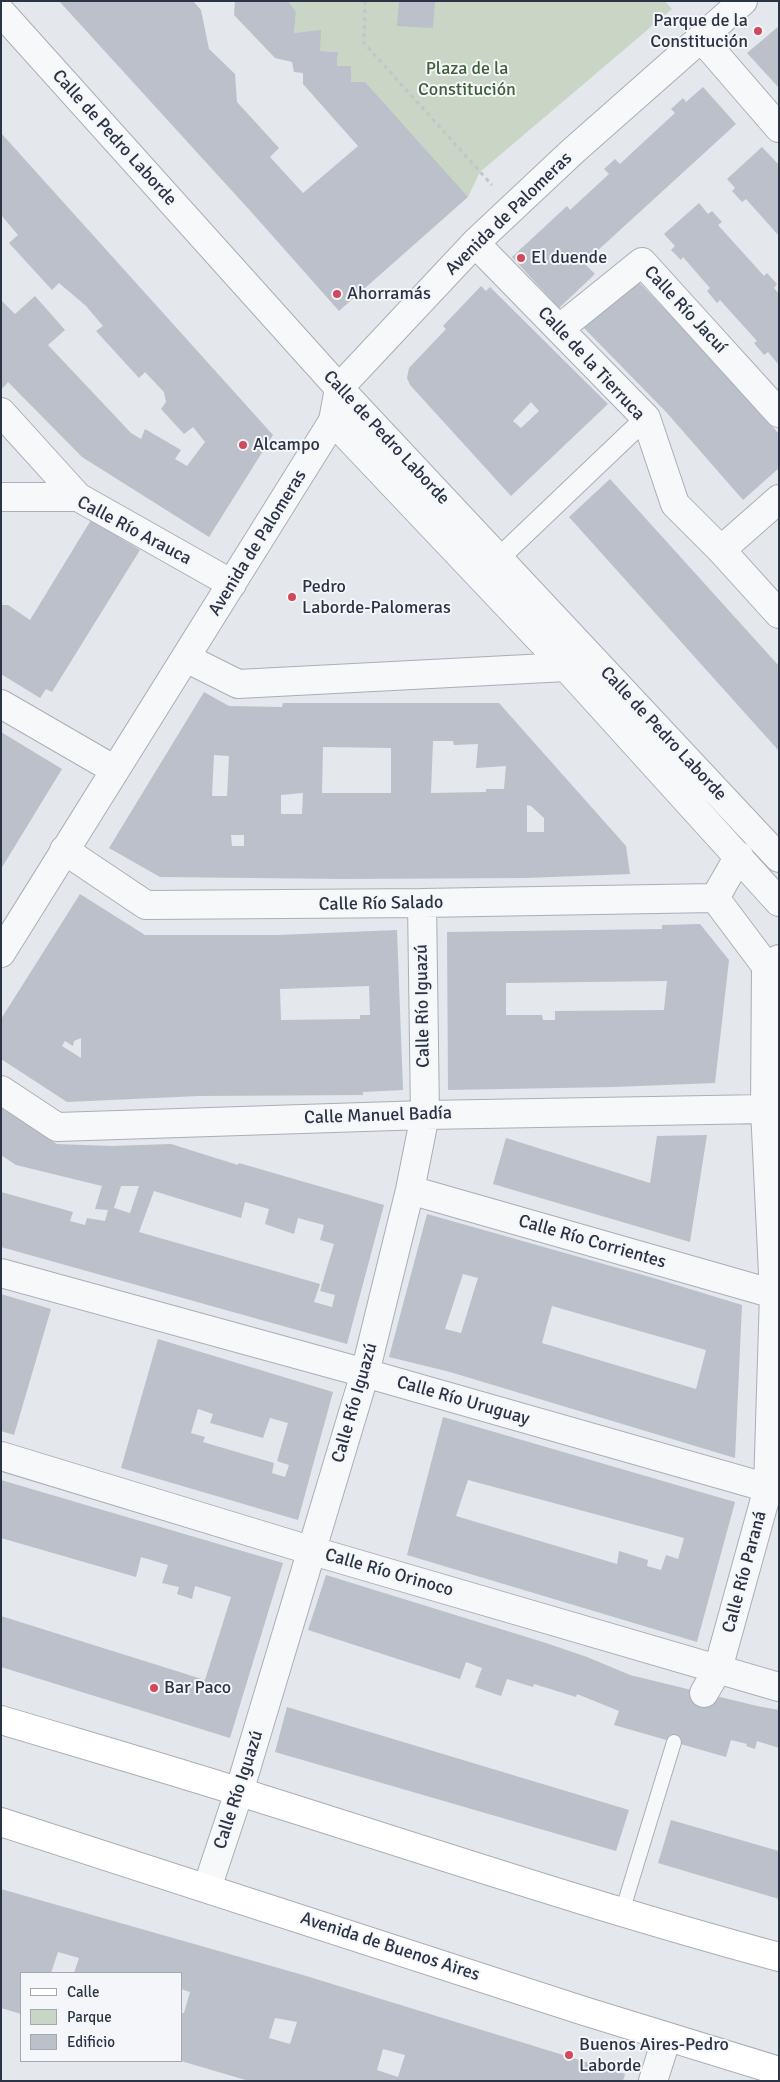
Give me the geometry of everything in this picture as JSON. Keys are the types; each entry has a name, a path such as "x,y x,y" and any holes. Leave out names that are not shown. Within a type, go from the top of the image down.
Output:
{"main road":[{"path":"1,1720 239,1792 544,1889 689,1933 779,1957"},
{"name":"Avenida de Buenos Aires","path":"1,1822 667,2037 779,2071"}],"street":[{"name":"Avenida de Palomeras","path":"1,953 333,421 339,388 475,242 743,1"},
{"name":"Calle de Pedro Laborde","path":"1,12 339,388 779,857"},
{"path":"702,39 779,128"},
{"name":"Calle de la Tierruca","path":"475,242 646,418 675,504 721,550 779,614"},
{"name":"Calle Río Jacuí","path":"559,329 642,262 779,413"},
{"path":"1,412 78,496"},
{"path":"499,558 646,418"},
{"name":"Calle de Pedro Laborde","path":"333,421 566,667 779,902"},
{"name":"Calle Río Arauca","path":"1,497 78,496 232,584"},
{"path":"721,550 779,500"},
{"path":"186,658 238,684 566,667"},
{"path":"1,704 115,770"},
{"name":"Calle Río Salado","path":"64,850 146,905 715,898"},
{"path":"715,898 739,856"},
{"name":"Calle Río Paraná","path":"704,1693 718,1669 773,1490 776,1331 766,1109 772,962 715,898"},
{"name":"Calle Río Iguazú","path":"207,1888 239,1792 313,1551 365,1373 410,1190 425,1115 422,903"},
{"name":"Calle Manuel Badía","path":"1,1090 57,1127 425,1115 766,1109"},
{"name":"Calle Río Corrientes","path":"410,1190 774,1294"},
{"name":"Calle Río Uruguay","path":"1,1273 365,1373 773,1490"},
{"name":"Calle Río Orinoco","path":"1,1456 313,1551 779,1687"},
{"path":"653,2081 667,2037"}],"lane":[{"path":"622,1912 674,1742"}],"path":[{"path":"364,1 364,43 512,208"}],"green space":[{"name":"Plaza de la Constitución","path":"288,1 665,1 672,9 480,172 468,197 351,82 351,67 337,66 338,52 320,51 320,31 294,33 296,12"}],"building":[{"path":"59,1 193,1 201,10 209,49 235,74 237,102 279,148 270,157 303,193 358,146 303,84 303,73 294,72 292,62 275,58 234,15 235,1 288,1 296,12 294,33 321,30 320,51 338,52 337,66 351,66 351,82 365,82 468,197 339,311"},
{"path":"399,1 435,1 433,28 397,26"},
{"path":"779,26 779,88 747,53"},
{"path":"703,87 736,124 584,263 595,274 559,308 512,257 567,206 570,210 609,174 604,169 615,159 620,164 675,113 671,109 683,98 686,102"},
{"path":"1,133 273,435 209,537 82,457 8,382 3,388 1,386 1,300 15,314 35,296 65,330 48,345 131,433 141,439 145,429 181,450 175,459 187,466 205,442 193,427 184,434 161,409 166,402 164,392 145,372 139,378 96,331 103,326 86,306 59,283 52,290 9,243 18,235 1,215"},
{"path":"762,147 779,165 779,236 746,199 742,202 732,191 735,188 727,179"},
{"path":"699,203 708,214 712,211 722,222 718,225 764,276 767,273 777,284 774,288 779,294 779,365 768,352 764,355 754,343 757,341 720,300 717,303 707,291 710,288 683,257 681,260 671,250 675,246 664,234"},
{"path":"635,278 719,366 779,434 779,468 743,500 667,413 583,327"},
{"path":"481,286 486,291 490,287 608,404 511,496 410,385 407,378 409,368 446,329 443,326","holes":["531,402 539,411 521,428 513,421"]},
{"path":"610,479 779,666 779,751 569,517"},
{"path":"91,520 140,550 52,692 46,689 40,698 1,674 1,605 8,605 30,620"},
{"path":"204,692 229,706 282,707 283,703 499,703 626,846 630,874 526,878 160,877 109,848","holes":["433,741 453,741 454,745 478,744 476,768 506,766 504,789 486,789 486,792 431,793","323,747 391,748 391,793 322,793","214,755 229,756 227,796 212,796","303,793 302,814 281,814 281,795","527,805 531,806 544,818 544,832 527,832","231,835 244,835 244,846 232,846"]},
{"path":"1,732 62,769 1,869"},
{"path":"80,894 145,935 278,935 397,930 403,1090 363,1092 363,1095 199,1096 67,1102 1,1059 1,1019","holes":["369,986 370,1015 360,1015 360,1019 281,1020 280,989","81,1038 81,1058 62,1046 65,1041 73,1046 74,1041"]},
{"path":"700,924 729,960 715,1083 448,1090 447,932 662,929 662,925","holes":["667,981 664,1010 555,1011 555,1020 543,1020 542,1015 506,1015 506,983"]},
{"path":"1,1108 57,1144 112,1146 171,1144 238,1165 239,1163 384,1205 347,1344 1,1247 1,1192 73,1212 70,1221 85,1225 87,1218 105,1221 108,1210 95,1209 102,1186 16,1165 1,1155","holes":["121,1186 139,1186 130,1213 114,1208","154,1191 241,1218 245,1202 269,1209 265,1224 294,1234 298,1218 324,1225 320,1240 334,1244 320,1291 335,1295 332,1307 314,1302 320,1284 139,1232"]},
{"path":"707,1135 690,1242 493,1184 506,1138 650,1183 657,1136"},
{"path":"427,1214 657,1279 742,1305 735,1458 450,1372 389,1357","holes":["463,1274 478,1278 461,1333 445,1329","552,1306 706,1350 696,1389 542,1343"]},
{"path":"1,1294 51,1309 14,1435 1,1431"},
{"path":"158,1339 333,1392 298,1520 121,1468","holes":["198,1409 213,1414 210,1423 263,1438 270,1418 288,1423 277,1461 289,1465 285,1477 272,1473 274,1463 203,1442 205,1437 191,1433"]},
{"path":"443,1417 735,1502 697,1642 407,1555","holes":["468,1480 684,1538 678,1559 666,1555 661,1570 647,1566 648,1560 619,1551 617,1564 456,1516"]},
{"path":"1,1480 283,1563 230,1738 1,1667 1,1616 205,1680 231,1597 195,1586 192,1599 177,1594 179,1587 162,1583 168,1565 141,1557 136,1577 1,1538"},
{"path":"326,1575 546,1643 587,1657 630,1675 779,1710 779,1748 757,1741 755,1749 746,1746 747,1744 731,1740 726,1757 614,1725 619,1711 577,1694 576,1697 534,1684 533,1687 507,1679 501,1696 475,1687 482,1668 466,1662 460,1679 308,1630"},
{"path":"287,1707 629,1810 616,1851 275,1752"},
{"path":"671,1820 779,1851 779,1899 658,1863"},
{"path":"1,1889 303,1975 625,2074 623,2081 249,2081 182,2061 182,2013 184,2013 190,1992 182,1989 182,1972 74,1972 79,1958 58,1952 51,1972 20,1972 20,2014 1,2008","holes":["275,2018 297,2022 290,2044 269,2038","383,2049 405,2055 398,2077 377,2070"]}],"place":[{"name":"Parque de la Constitución","path":"758,31"},
{"name":"El duende","path":"521,258"},
{"name":"Ahorramás","path":"337,294"},
{"name":"Alcampo","path":"243,445"},
{"name":"Pedro Laborde-Palomeras","path":"292,597"},
{"name":"Bar Paco","path":"154,1688"},
{"name":"Buenos Aires-Pedro Laborde","path":"569,2055"}]}
